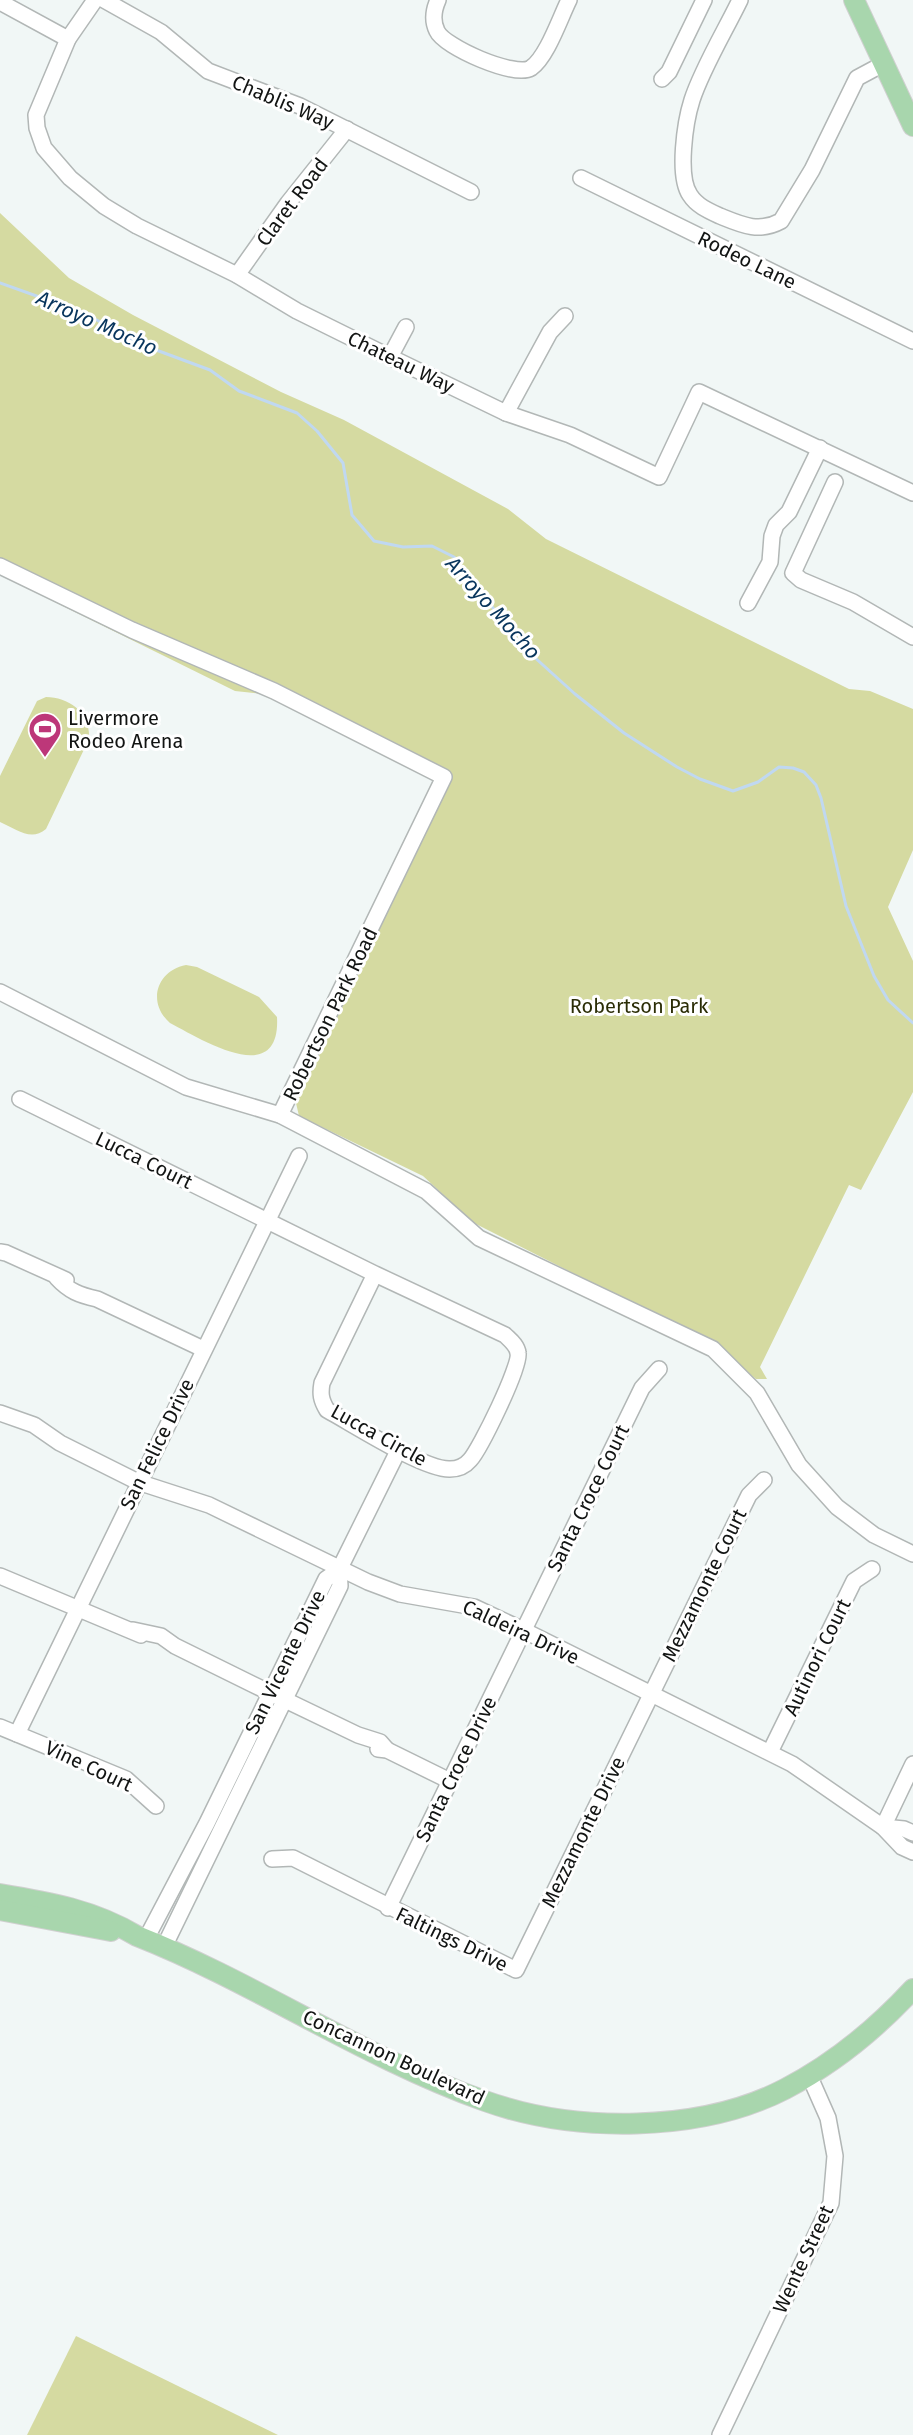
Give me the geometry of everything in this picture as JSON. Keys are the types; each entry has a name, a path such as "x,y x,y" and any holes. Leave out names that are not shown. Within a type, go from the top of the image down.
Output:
{"main road":[{"path":"854,0 913,126"},
{"name":"Concannon Boulevard","path":"0,1894 79,1909 114,1922 446,2085 486,2101 533,2115 565,2121 606,2123 671,2120 707,2115 754,2102 809,2075 872,2031 913,1989"},
{"name":"Concannon Boulevard","path":"0,1911 149,1941"}],"street":[{"path":"0,2 69,39 94,0"},
{"name":"Chablis Way","path":"104,0 161,32 208,71 300,106 471,192"},
{"path":"438,0 434,21 437,33 455,46 504,69 521,71 531,68 541,57 569,0"},
{"path":"662,79 669,72 704,0"},
{"path":"740,0 692,100 683,162 684,183 690,195 698,205 718,215 759,229 781,222 812,170 857,78 885,63"},
{"name":"Chateau Way","path":"69,39 36,116 37,128 44,148 70,178 104,206 137,226 237,275 297,311 390,357 506,412 570,435 659,477 699,392 913,493"},
{"name":"Claret Road","path":"237,275 288,203 347,129"},
{"name":"Rodeo Lane","path":"581,178 913,341"},
{"path":"506,412 550,332 565,316"},
{"path":"390,357 406,327"},
{"path":"748,603 770,562 772,536 776,525 789,512 820,448"},
{"path":"835,482 794,571 795,576 853,603 913,637"},
{"path":"798,496 822,508"},
{"path":"770,562 794,571"},
{"name":"Robertson Park Road","path":"0,566 132,630 274,691 444,777 280,1115 426,1191 479,1238 713,1349 757,1393 799,1465 837,1507 874,1535 913,1554"},
{"path":"0,992 186,1087 280,1115"},
{"name":"Lucca Court","path":"20,1099 268,1221"},
{"name":"San Felice Drive","path":"17,1734 299,1156"},
{"name":"Lucca Circle","path":"268,1221 504,1335 518,1352 516,1368 506,1392 476,1451 465,1465 449,1470 438,1467 399,1449 327,1410 320,1393 322,1383 375,1274"},
{"path":"0,1252 6,1252 57,1278 84,1288 97,1299 203,1349"},
{"name":"Santa Croce Court","path":"524,1630 642,1388 659,1369"},
{"name":"Caldeira Drive","path":"0,1413 15,1420 29,1433 60,1443 138,1482 209,1505 339,1570 400,1594 474,1608 524,1630 770,1752 805,1772 883,1827 902,1846 913,1852"},
{"path":"339,1570 399,1449"},
{"name":"Mezzamonte Court","path":"650,1694 748,1495 764,1480"},
{"name":"Autinori Court","path":"770,1752 854,1581 872,1569"},
{"name":"San Vicente Drive","path":"149,1941 326,1580 339,1570"},
{"name":"San Vicente Drive","path":"149,1941 285,1700 340,1586 339,1570"},
{"path":"0,1576 133,1630 157,1644 175,1646 358,1735 380,1742 387,1750 450,1781"},
{"name":"Santa Croce Drive","path":"388,1908 524,1630"},
{"name":"Mezzamonte Drive","path":"516,1970 650,1694"},
{"name":"Vine Court","path":"0,1727 126,1779 156,1806"},
{"path":"883,1827 913,1764"},
{"name":"Caldeira Drive","path":"883,1827 904,1829 913,1833"},
{"name":"Faltings Drive","path":"272,1859 293,1858 388,1908 516,1970"},
{"name":"Wente Street","path":"720,2435 831,2203 834,2179 833,2145 828,2118 809,2075"}],"green space":[{"name":"Robertson Park","path":"0,213 69,278 133,315 281,392 344,420 508,509 546,539 849,689 870,691 913,709 913,850 888,907 913,961 913,1092 861,1190 849,1185 760,1367 767,1379 756,1379 715,1345 474,1223 423,1176 299,1116 296,1103 448,786 262,694 235,691 0,575"},
{"name":"Livermore Rodeo Arena","path":"46,697 63,700 77,708 86,721 89,739 46,829 40,833 29,834 0,822 0,776 37,701"},
{"path":"186,965 197,967 259,997 277,1017 275,1039 266,1051 253,1055 237,1053 200,1039 170,1023 159,1006 158,989 168,974"},
{"path":"76,2336 278,2435 27,2435"}],"waterway":[{"name":"Arroyo Mocho","path":"0,283 84,313 140,344 210,370 239,391 297,413 317,431 343,463 352,515 374,541 403,547 432,546 454,557 522,646 575,694 624,733 677,767 700,779 733,791 758,782 779,767 804,772 816,785 821,798 846,906 874,976 888,1000 913,1023"}],"place":[{"name":"Livermore Rodeo Arena","path":"45,758"}]}
